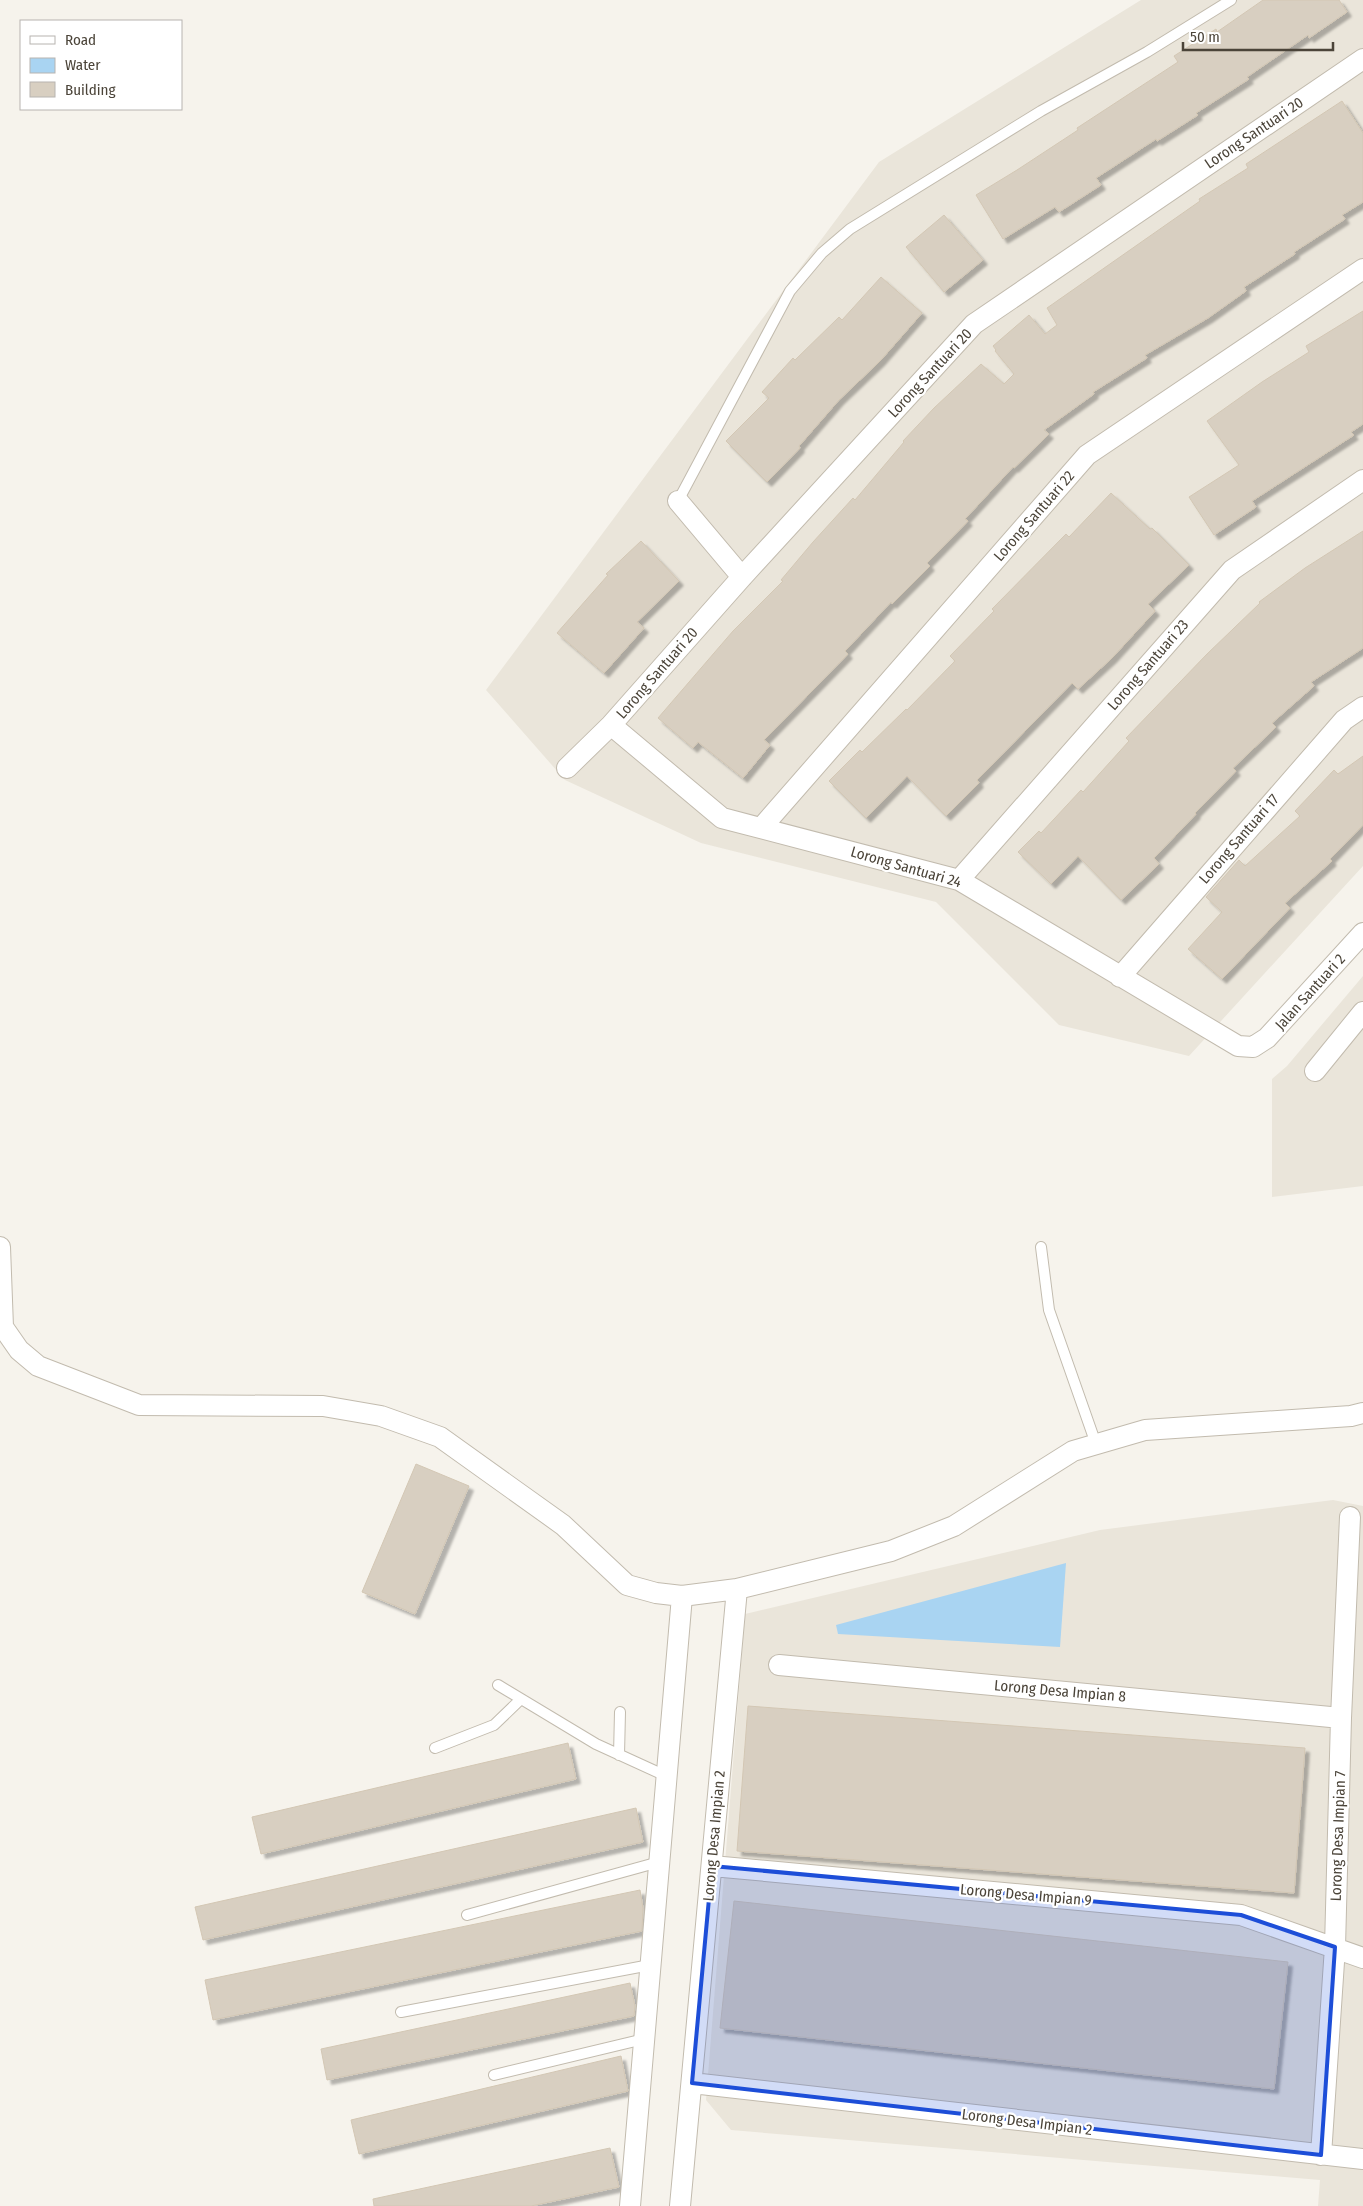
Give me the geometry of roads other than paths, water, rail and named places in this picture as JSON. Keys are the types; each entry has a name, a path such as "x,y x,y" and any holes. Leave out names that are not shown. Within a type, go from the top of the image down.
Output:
{"street":[{"name":"Lorong Santuari 20","path":"567,768 611,725 742,577 974,324 1363,59"},
{"name":"Lorong Santuari 22","path":"762,827 1087,455 1363,269"},
{"name":"Lorong Santuari 23","path":"959,880 1232,570 1363,480"},
{"path":"678,501 742,577"},
{"name":"Lorong Santuari 17","path":"1120,977 1344,720 1363,707"},
{"name":"Lorong Santuari 24","path":"611,725 722,818 959,880 1238,1046 1254,1047"},
{"name":"Jalan Santuari 2","path":"1254,1047 1267,1038 1363,933"},
{"path":"1315,1071 1363,1012"},
{"path":"0,1247 3,1327 19,1350 38,1366 139,1404 323,1406 381,1416 440,1437 563,1525 627,1585 656,1593 682,1596 737,1589 891,1551 954,1526 1073,1451 1145,1430 1351,1416 1363,1413"},
{"name":"Lorong Desa Impian 7","path":"1321,2155 1335,1947 1341,1718 1350,1516"},
{"name":"Lorong Desa Impian 2","path":"680,2206 737,1589"},
{"path":"630,2206 682,1596"},
{"name":"Lorong Desa Impian 8","path":"780,1665 1341,1718"},
{"name":"Lorong Desa Impian 9","path":"712,1866 1241,1914 1363,1958"},
{"name":"Lorong Desa Impian 2","path":"692,2083 1363,2160"}],"lane":[{"path":"678,501 790,291 822,253 850,229 867,218 1040,111 1147,52 1231,0"},
{"path":"1041,1247 1049,1310 1096,1444"},
{"path":"498,1685 596,1744 666,1776"},
{"path":"435,1748 494,1725 521,1699"},
{"path":"619,1755 620,1712"},
{"path":"467,1915 659,1862"},
{"path":"401,2012 650,1965"},
{"path":"494,2075 644,2039"}],"water":[{"path":"1066,1563 1060,1647 838,1634 836,1625"}]}
